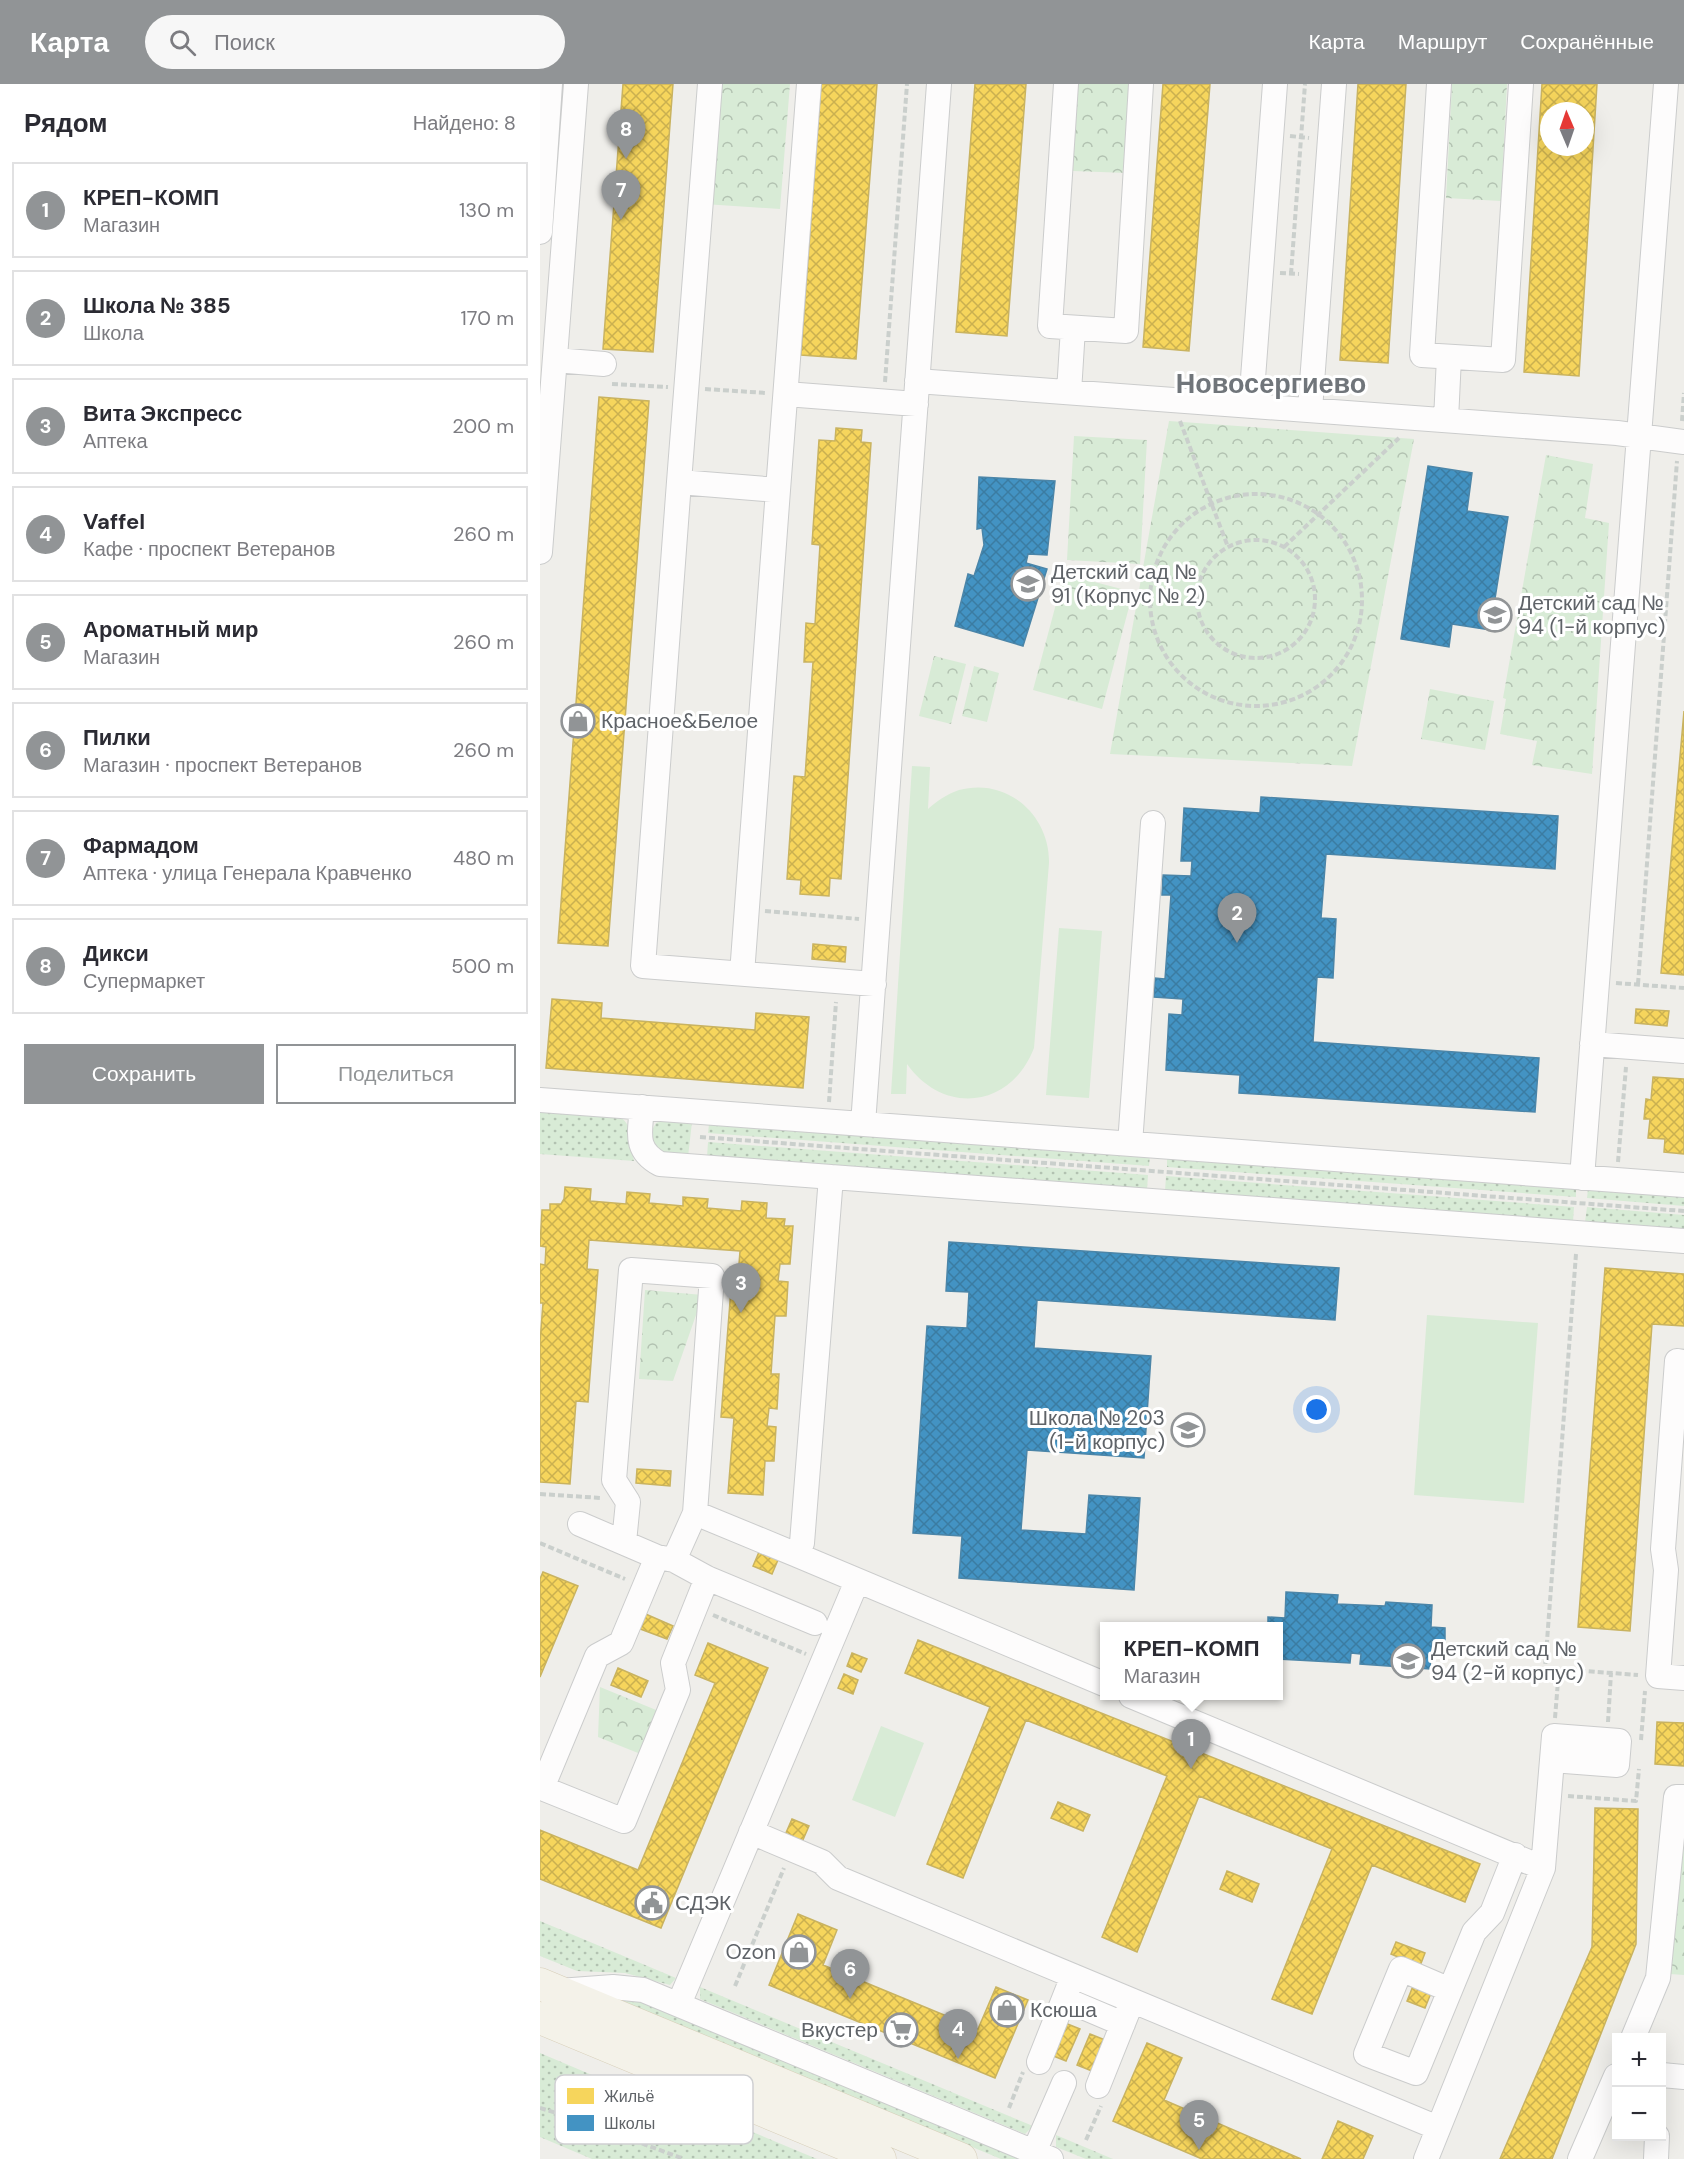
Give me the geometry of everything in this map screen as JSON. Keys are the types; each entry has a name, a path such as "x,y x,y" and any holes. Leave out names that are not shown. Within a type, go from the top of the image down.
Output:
{"main road":[{"path":"548,1987 961,2159"},
{"path":"540,2018 677,2075"},
{"path":"753,2106 880,2159"}],"street":[{"path":"540,232 543,139 550,84"},
{"path":"540,552 543,472 555,360 576,84"},
{"path":"710,84 643,966 874,984"},
{"path":"742,974 809,84"},
{"path":"863,1124 939,84"},
{"path":"1066,84 1050,326 1126,331 1141,84"},
{"path":"1251,405 1275,84"},
{"path":"1310,410 1334,84"},
{"path":"1439,84 1422,355 1503,360 1521,84"},
{"path":"1582,1178 1666,84"},
{"path":"543,139 573,141"},
{"path":"1069,392 1073,328"},
{"path":"1446,420 1449,357"},
{"path":"555,360 604,364"},
{"path":"786,394 884,402 916,392 1069,392 1446,420 1639,436 1681,442"},
{"path":"680,482 778,490"},
{"path":"1130,1144 1153,823"},
{"path":"1592,1044 1684,1051"},
{"path":"540,1100 1684,1185"},
{"path":"642,1107 641,1144 648,1158 660,1164 1577,1242 1684,1241"},
{"path":"797,1555 804,1530 831,1177"},
{"path":"624,1542 628,1502 614,1480 631,1270 712,1276 695,1513 645,1587 621,1643 597,1656 542,1788 624,1821 678,1690 674,1663 707,1578"},
{"path":"1684,1362 1677,1361 1663,1549 1675,1570 1658,1676 1684,1678"},
{"path":"695,1513 1100,1682"},
{"path":"580,1524 666,1558 707,1578 815,1623"},
{"path":"679,2004 857,1581"},
{"path":"1143,1700 1543,1868"},
{"path":"1426,2159 1543,1868 1552,1760 1554,1736 1619,1741 1617,1765 1552,1760"},
{"path":"1635,2033 1658,1978 1676,1797 1684,1797"},
{"path":"751,1832 791,1849 833,1862 838,1878 1132,2001 1441,2121"},
{"path":"1450,1990 1474,1932 1492,1913 1515,1856"},
{"path":"1039,2062 1073,1976"},
{"path":"548,1987 613,1987 642,1990 1042,2156 1064,2083"},
{"path":"1064,1999 1123,2024"},
{"path":"1098,2086 1132,2001"},
{"path":"1666,2075 1684,2077"},
{"path":"1580,2159 1612,2087"},
{"path":"1412,2100 1441,2121"},
{"path":"1656,2159 1657,2141"}],"path":[{"path":"884,402 907,84"},
{"path":"1291,274 1305,84"},
{"path":"1271,135 1330,139"},
{"path":"1261,272 1320,276"},
{"path":"1638,984 1684,393"},
{"path":"1176,412 1228,547"},
{"path":"1284,548 1401,437"},
{"path":"1268,494 1296,501 1320,514 1341,534 1355,559 1362,586 1362,615 1354,642 1340,667 1319,686 1294,700 1267,706 1240,705 1214,698 1190,684 1171,664 1158,641 1151,615 1150,587 1157,561 1170,537 1189,517 1212,503 1239,495 1268,494"},
{"path":"1246,541 1266,541 1284,548 1300,559 1310,576 1315,595 1313,614 1305,632 1292,646 1275,656 1255,659 1236,655 1219,646 1206,632 1198,614 1196,594 1201,575 1212,559 1228,547 1246,541"},
{"path":"746,910 878,921"},
{"path":"829,1106 838,981"},
{"path":"1597,981 1684,988"},
{"path":"1618,1156 1627,1057"},
{"path":"699,1147 700,1130"},
{"path":"700,1137 1684,1210"},
{"path":"1157,1181 1158,1164"},
{"path":"1582,1178 1545,1668 1658,1676"},
{"path":"540,1494 600,1498 623,1493"},
{"path":"540,1543 645,1587"},
{"path":"695,1608 823,1661"},
{"path":"1554,1736 1559,1669"},
{"path":"1607,1740 1611,1673"},
{"path":"735,1986 791,1849"},
{"path":"540,2108 555,2113"},
{"path":"642,2144 684,2159"}],"green space":[{"path":"713,84 790,84 780,209 704,204"},
{"path":"1077,84 1132,84 1127,173 1073,171"},
{"path":"1452,84 1507,84 1501,201 1446,198"},
{"path":"1169,421 1414,439 1352,766 1110,754"},
{"path":"1074,436 1147,440 1140,564 1067,560"},
{"path":"1546,455 1593,464 1585,518 1609,523 1592,774 1532,765 1537,741 1500,734 1506,699 1503,698"},
{"path":"1064,574 1133,592 1102,709 1033,690"},
{"path":"934,656 966,664 951,724 919,716"},
{"path":"974,666 999,673 987,722 962,716"},
{"path":"1430,689 1494,701 1485,750 1421,739"},
{"path":"912,766 930,767 928,809 942,798 959,790 977,787 993,789 1009,795 1034,815 1047,846 1049,863 1034,1048 1023,1068 1010,1083 993,1093 976,1098 957,1098 939,1092 922,1081 907,1064 906,1094 891,1094"},
{"path":"1059,928 1102,931 1089,1098 1046,1095"},
{"path":"540,1111 620,1117 630,1131 634,1161 540,1154"},
{"path":"665,1120 692,1122 688,1157 654,1151 651,1132 656,1123"},
{"path":"709,1124 1150,1156 1149,1166 708,1133"},
{"path":"708,1142 1148,1175 1147,1190 707,1157"},
{"path":"1167,1158 1576,1188 1576,1197 1167,1167"},
{"path":"1166,1176 1574,1207 1573,1222 1165,1191"},
{"path":"1588,1189 1684,1196 1684,1206 1587,1198"},
{"path":"1587,1207 1684,1215 1684,1229 1585,1222"},
{"path":"645,1290 703,1295 673,1381 639,1379"},
{"path":"1427,1315 1538,1323 1524,1503 1414,1495"},
{"path":"600,1687 661,1712 643,1755 598,1737"},
{"path":"881,1726 924,1743 895,1817 852,1800"},
{"path":"1684,1809 1684,1975 1670,1974"},
{"path":"540,1921 676,1978 670,1985 625,1973 577,1971 540,1956"},
{"path":"700,1987 1033,2126 1025,2134 700,1999"},
{"path":"618,1996 644,2001 1025,2159 1001,2159 618,2000"},
{"path":"540,2053 592,2075 555,2075 555,2143 540,2137"},
{"path":"753,2132 817,2159 592,2159 557,2144 753,2144"},
{"path":"1056,2135 1113,2159 1086,2159 1056,2147"}],"building: Жильё":[{"path":"623,84 673,84 653,352 603,349"},
{"path":"821,84 877,84 856,359 801,355"},
{"path":"975,84 1026,84 1007,336 956,332"},
{"path":"1163,84 1210,84 1189,351 1143,347"},
{"path":"1358,84 1406,84 1388,363 1340,360"},
{"path":"1542,84 1597,84 1594,133 1594,102 1541,102"},
{"path":"1540,116 1540,156 1593,156 1579,376 1524,372"},
{"path":"599,397 649,401 608,946 558,943"},
{"path":"836,428 862,430 861,442 871,443 841,879 830,878 829,896 800,894 801,880 787,879 794,776 805,777 813,662 804,662 806,623 815,624 820,545 812,544 819,440 835,441"},
{"path":"1684,711 1684,975 1661,973"},
{"path":"813,944 846,947 845,962 812,959"},
{"path":"552,999 602,1003 601,1018 755,1030 756,1013 809,1017 803,1088 546,1068"},
{"path":"1636,1009 1669,1011 1667,1026 1635,1023"},
{"path":"1653,1077 1684,1079 1684,1154 1664,1152 1665,1139 1648,1138 1650,1119 1644,1119 1646,1099 1651,1100"},
{"path":"565,1187 591,1189 590,1201 626,1204 627,1192 650,1194 649,1203 683,1206 683,1197 708,1199 707,1208 741,1211 742,1201 767,1203 766,1218 785,1219 784,1226 793,1226 790,1264 780,1264 778,1281 788,1282 786,1316 775,1316 771,1374 779,1374 777,1409 769,1408 767,1426 776,1427 774,1461 765,1461 763,1495 728,1493 734,1418 721,1417 732,1276 738,1277 740,1251 589,1240 587,1269 598,1270 588,1402 576,1401 570,1484 540,1482 540,1342 543,1303 540,1303 540,1264 545,1265 546,1247 540,1246 542,1210 550,1210 550,1204 561,1204"},
{"path":"1605,1268 1684,1274 1684,1326 1652,1324 1630,1631 1578,1627"},
{"path":"637,1469 671,1471 670,1486 636,1483"},
{"path":"759,1552 778,1560 772,1574 753,1566"},
{"path":"543,1572 578,1586 540,1677 540,1579"},
{"path":"641,1612 673,1626 667,1639 635,1627"},
{"path":"918,1640 1480,1864 1465,1902 1372,1865 1312,2014 1272,1999 1332,1849 1199,1796 1137,1952 1102,1937 1167,1776 1026,1720 963,1878 927,1864 990,1707 905,1673"},
{"path":"708,1643 768,1668 661,1928 540,1879 540,1830 638,1870 715,1683 695,1675"},
{"path":"852,1653 867,1659 861,1672 847,1666"},
{"path":"618,1668 648,1681 641,1697 611,1685"},
{"path":"844,1674 858,1680 853,1694 838,1688"},
{"path":"1657,1722 1684,1723 1684,1766 1655,1764"},
{"path":"1058,1802 1090,1815 1083,1831 1051,1818"},
{"path":"1595,1808 1638,1809 1636,1944 1552,2159 1500,2159 1592,1947"},
{"path":"792,1819 809,1826 802,1842 785,1835"},
{"path":"1227,1871 1259,1884 1252,1902 1220,1889"},
{"path":"798,1914 837,1930 823,1965 978,2029 996,1987 1028,2000 995,2078 769,1985"},
{"path":"1396,1942 1425,1953 1420,1966 1391,1954"},
{"path":"1413,1986 1431,1993 1425,2008 1407,2001"},
{"path":"1065,2023 1080,2029 1066,2061 1051,2055"},
{"path":"1090,2034 1105,2040 1092,2071 1077,2065"},
{"path":"1147,2043 1182,2058 1164,2100 1301,2159 1202,2159 1113,2121"},
{"path":"1338,2121 1373,2136 1363,2159 1322,2159"}],"building: Школы":[{"path":"1428,466 1472,473 1467,511 1508,517 1490,630 1452,624 1449,647 1401,639"},
{"path":"979,477 1055,481 1047,555 1028,554 1026,563 1047,569 1023,646 955,626 968,574 974,576 984,545 982,528 977,529"},
{"path":"1261,797 1558,816 1555,869 1326,854 1321,918 1336,919 1333,978 1317,977 1313,1042 1539,1058 1535,1112 1239,1093 1240,1075 1166,1070 1169,1014 1182,1015 1183,999 1154,997 1155,978 1165,979 1171,895 1162,895 1163,875 1191,876 1192,861 1181,861 1184,808 1260,813"},
{"path":"949,1242 1339,1268 1335,1320 1037,1300 1034,1348 1151,1356 1144,1458 1027,1450 1021,1530 1086,1534 1089,1495 1140,1498 1134,1590 959,1578 962,1536 913,1533 927,1326 967,1328 969,1292 946,1291"},
{"path":"1286,1592 1338,1595 1337,1604 1385,1606 1386,1602 1432,1605 1431,1627 1445,1628 1445,1641 1432,1640 1430,1669 1360,1664 1361,1654 1351,1653 1350,1663 1283,1659 1283,1622 1268,1622 1268,1617 1285,1618"}],"place":[{"name":"Дикси","path":"626,159"},
{"name":"Фармадом","path":"621,220"},
{"name":"Детский сад № 91 (Корпус № 2)","path":"1028,584"},
{"name":"Детский сад № 94 (1-й корпус)","path":"1495,615"},
{"name":"Красное&Белое","path":"578,721"},
{"name":"Школа № 385","path":"1237,943"},
{"name":"Вита Экспресс","path":"741,1313"},
{"name":"Школа № 203 (1-й корпус)","path":"1188,1430"},
{"name":"Детский сад № 94 (2-й корпус)","path":"1408,1661"},
{"name":"КРЕП-КОМП","path":"1191,1769"},
{"name":"СДЭК","path":"652,1903"},
{"name":"Ozon","path":"799,1952"},
{"name":"Пилки","path":"850,1999"},
{"name":"Ксюша","path":"1007,2010"},
{"name":"Вкустер","path":"901,2030"},
{"name":"Vaffel","path":"958,2059"},
{"name":"Ароматный мир","path":"1199,2150"}],"district":[{"name":"Новосергиево","path":"1271,384"}]}
